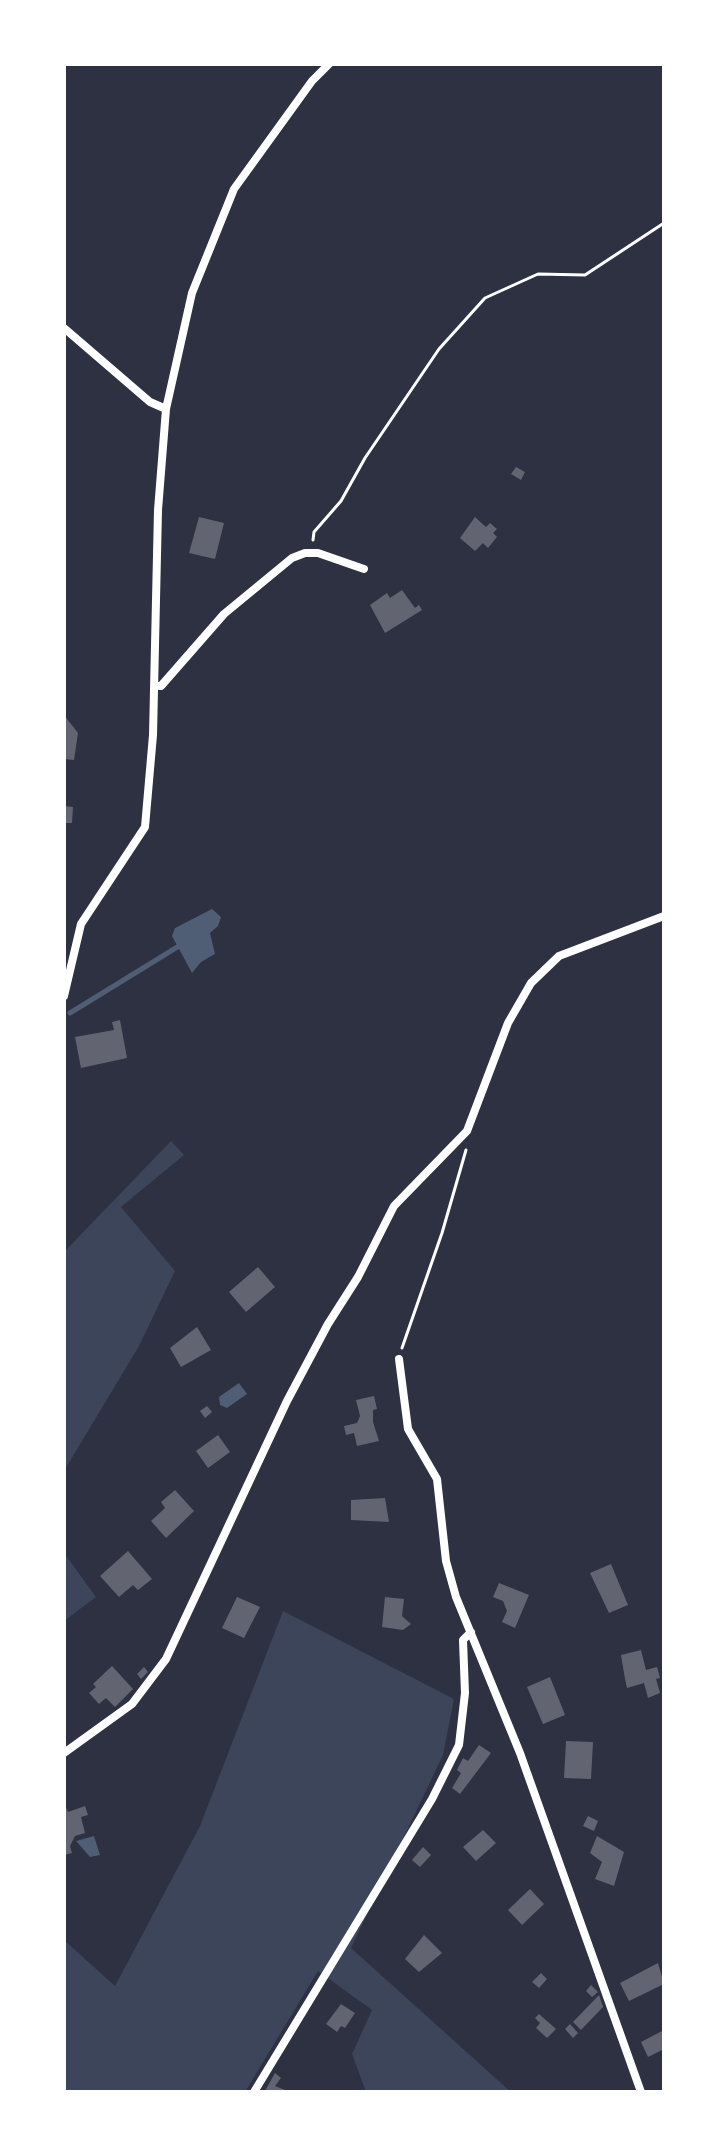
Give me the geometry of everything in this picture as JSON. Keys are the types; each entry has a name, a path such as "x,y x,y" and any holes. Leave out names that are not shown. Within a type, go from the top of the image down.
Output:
{"street":[{"path":"64,996 81,924 145,827 156,686 158,510 166,409 192,293 234,189 312,81 329,64"},
{"path":"64,328 150,402 166,409"},
{"path":"156,686 161,686 224,614 292,558 312,552 364,569"},
{"path":"64,1753 132,1704 157,1675 192,1609 287,1401 358,1277 385,1220 416,1180 461,1139 481,1101 508,1023 539,972 570,951 664,916"},
{"path":"399,1359 406,1422 437,1479 446,1561 520,1753 641,2092"},
{"path":"254,2092 432,1799 459,1745 465,1693 463,1640 471,1632"}],"path":[{"path":"312,552 314,532 341,501 365,458 439,349 485,298 538,274 585,275 664,223"},
{"path":"399,1359 464,1159 466,1149 461,1139"}],"shaded area":[{"path":"212,909 221,917 218,926 210,933 215,954 201,962 192,973 172,936 175,928"},
{"path":"171,1141 184,1155 121,1207 175,1271 139,1346 64,1471 64,1252"},
{"path":"239,1383 247,1394 227,1408 220,1405 219,1397"},
{"path":"64,1553 96,1597 64,1621"},
{"path":"283,1611 454,1699 443,1755 351,1948 511,2092 366,2092 352,2054 372,2010 318,1971 245,2092 64,2092 64,1940 115,1986 200,1826"},
{"path":"94,1836 100,1855 90,1857 76,1841"}],"building":[{"path":"516,467 525,472 521,480 511,474"},
{"path":"199,517 224,523 215,559 189,553"},
{"path":"475,517 486,527 490,523 497,529 493,533 497,537 488,548 483,543 475,551 460,538"},
{"path":"402,590 415,608 419,605 422,610 385,633 370,605 387,593 390,598"},
{"path":"64,715 78,733 74,760 64,759"},
{"path":"64,806 73,807 72,823 64,823"},
{"path":"120,1020 127,1058 81,1068 75,1037 114,1030 112,1022"},
{"path":"258,1267 275,1287 246,1312 229,1292"},
{"path":"197,1327 211,1350 181,1367 170,1348"},
{"path":"374,1396 377,1409 373,1410 373,1422 379,1441 357,1446 354,1433 346,1435 344,1426 357,1423 360,1416 356,1400"},
{"path":"207,1406 212,1412 205,1418 200,1411"},
{"path":"218,1435 230,1452 208,1468 196,1451"},
{"path":"175,1490 194,1511 166,1538 151,1521 165,1508 161,1502"},
{"path":"385,1498 389,1522 351,1520 351,1500"},
{"path":"128,1551 152,1579 138,1590 133,1585 119,1597 100,1576"},
{"path":"611,1564 628,1605 609,1613 590,1573"},
{"path":"499,1583 529,1595 515,1628 502,1622 507,1611 503,1601 493,1597"},
{"path":"237,1597 260,1607 244,1638 222,1628"},
{"path":"385,1597 404,1599 402,1616 411,1624 403,1630 382,1627"},
{"path":"641,1650 646,1670 657,1667 660,1678 656,1679 660,1693 648,1698 644,1683 627,1688 621,1655"},
{"path":"112,1666 133,1689 115,1707 106,1698 99,1704 89,1693 96,1687 93,1684"},
{"path":"144,1667 148,1672 141,1679 137,1674"},
{"path":"550,1677 565,1715 543,1724 527,1687"},
{"path":"566,1741 593,1742 591,1779 564,1778"},
{"path":"479,1745 491,1753 460,1794 452,1788 461,1773 457,1770 463,1758 468,1761"},
{"path":"64,1803 68,1812 85,1806 88,1815 81,1817 85,1833 75,1836 70,1846 72,1853 64,1855"},
{"path":"588,1816 598,1821 594,1831 583,1826"},
{"path":"483,1830 496,1843 476,1861 463,1847"},
{"path":"597,1836 624,1852 614,1886 595,1879 602,1862 590,1853"},
{"path":"423,1847 431,1855 420,1867 412,1860"},
{"path":"530,1889 544,1904 522,1925 508,1910"},
{"path":"424,1935 442,1953 419,1972 405,1959"},
{"path":"658,1963 664,1984 629,2001 620,1983"},
{"path":"541,1973 547,1979 539,1988 532,1982"},
{"path":"591,1985 598,1992 592,1997 586,1991"},
{"path":"599,1995 603,2007 581,2030 573,2022"},
{"path":"341,2004 355,2013 345,2028 341,2026 337,2032 326,2024"},
{"path":"539,2014 556,2029 547,2038 536,2028 540,2023 535,2018"},
{"path":"570,2024 578,2033 573,2038 565,2029"},
{"path":"664,2030 664,2049 648,2057 641,2042"},
{"path":"275,2073 281,2078 275,2086 290,2092 265,2091"}],"waterway":[{"path":"70,1013 179,946"}]}
